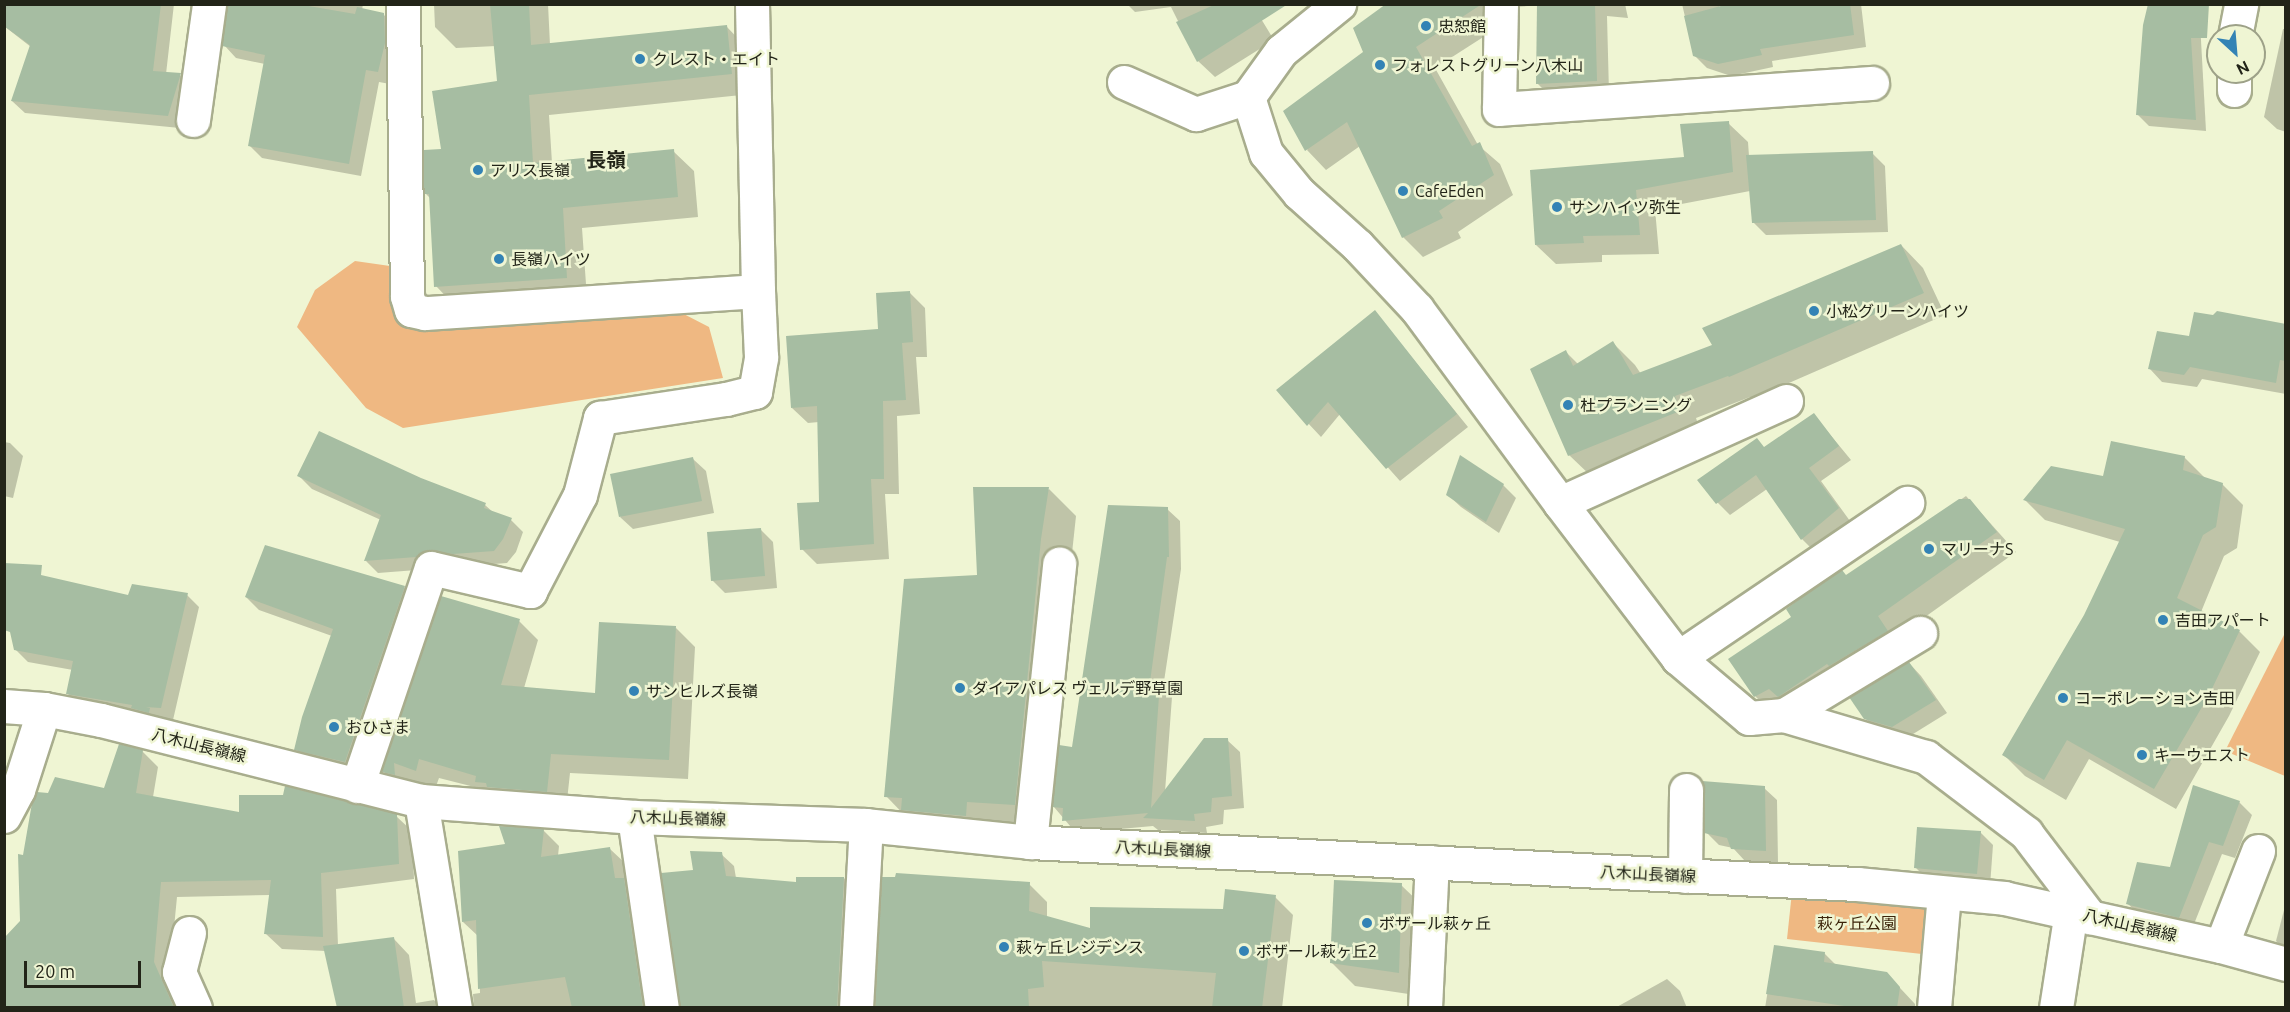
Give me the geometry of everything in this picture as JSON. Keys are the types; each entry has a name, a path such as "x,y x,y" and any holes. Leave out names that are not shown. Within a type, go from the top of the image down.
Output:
{"street":[{"path":"193,120 209,4"},
{"path":"403,4 407,296 411,309 424,313 758,291"},
{"path":"357,786 431,568 530,591 580,495 600,418 726,399 754,392 761,357 752,4"},
{"path":"1124,82 1196,114 1248,97 1281,51 1340,4"},
{"path":"1501,4 1498,109 1872,83"},
{"path":"2237,24 2241,4"},
{"path":"1248,97 1266,153 1299,193 1358,246 1418,309 1560,503 1678,658 1749,718 1784,715 1926,757 2026,833 2081,914 2056,1008"},
{"path":"1560,503 1786,401"},
{"path":"1678,658 1908,503"},
{"path":"1030,843 1059,564"},
{"path":"1784,715 1920,633"},
{"name":"八木山長嶺線","path":"4,706 44,709 101,720 421,801 634,817 866,825 1030,843 1857,884 2004,898 2221,946 2286,964"},
{"path":"4,816 18,790 44,709"},
{"path":"1685,876 1686,790"},
{"path":"421,801 455,1008"},
{"path":"634,817 662,1008"},
{"path":"856,1008 866,825"},
{"path":"2221,946 2258,851"},
{"path":"1425,1008 1432,862"},
{"path":"1934,1008 1944,893"},
{"path":"189,933 178,972 195,1008"}],"green space":[{"path":"355,261 390,266 398,301 676,310 709,327 723,378 403,428 366,408 297,327 315,290"},
{"path":"2285,633 2285,776 2225,751"},
{"name":"萩ヶ丘公園","path":"1792,892 1927,907 1922,954 1787,939"}],"building":[{"path":"4,4 161,4 153,71 181,73 168,116 11,101 30,45 4,26"},
{"path":"227,4 297,4 355,14 357,7 384,13 385,43 378,72 366,70 349,164 248,146 265,55 222,46"},
{"path":"490,4 529,4 531,45 727,25 732,74 529,95 533,163 674,149 678,197 563,208 567,278 434,287 429,194 424,194 424,150 441,149 432,91 497,81"},
{"path":"1216,4 1288,4 1197,62 1176,22"},
{"path":"1386,4 1482,4 1416,47 1472,146 1480,142 1494,175 1439,211 1443,218 1402,238 1347,122 1305,151 1283,111 1363,52 1353,28"},
{"path":"1537,4 1595,4 1597,81 1536,84"},
{"path":"1728,4 1850,4 1854,35 1760,49 1762,55 1718,64 1693,56 1684,16"},
{"path":"2148,4 2209,4 2206,38 2191,38 2196,120 2136,115 2143,25"},
{"path":"1729,121 1733,172 1636,190 1640,235 1583,236 1584,243 1535,245 1530,170 1684,157 1680,124"},
{"path":"1873,151 1876,220 1752,223 1746,155"},
{"path":"1901,244 1924,293 1729,377 1675,396 1680,411 1568,456 1530,369 1566,350 1573,366 1613,341 1633,375 1712,345 1702,328"},
{"path":"910,291 913,342 902,343 906,400 883,401 884,479 871,479 874,544 800,550 797,503 819,502 817,406 791,408 786,336 878,329 876,293"},
{"path":"1375,310 1457,414 1386,469 1328,402 1307,426 1276,390"},
{"path":"2217,311 2286,324 2286,361 2280,360 2276,383 2190,367 2184,375 2148,369 2157,331 2189,336 2194,312 2213,315"},
{"path":"1814,413 1839,446 1809,468 1839,508 1801,540 1756,475 1716,504 1697,480 1757,438 1764,447"},
{"path":"319,431 421,478 486,503 484,508 512,518 503,539 494,551 453,554 427,550 416,557 364,561 381,515 297,476"},
{"path":"2111,441 2185,456 2183,470 2223,483 2216,527 2203,535 2177,598 2240,630 2209,695 2154,789 2067,740 2044,780 2002,755 2084,615 2125,529 2023,500 2051,466 2103,476"},
{"path":"1460,455 1504,484 1486,522 1446,495"},
{"path":"693,457 702,501 619,517 610,474"},
{"name":"ダイアパレス ヴェルデ野草園","path":"973,487 1049,487 1041,539 1015,805 967,802 966,816 901,810 902,798 884,797 904,579 977,575"},
{"path":"1959,499 1970,499 1997,532 1878,616 1888,631 1829,666 1827,664 1778,697 1769,689 1754,697 1728,659 1791,617 1786,609 1813,589 1842,570 1846,575"},
{"path":"1108,505 1168,507 1169,557 1167,557 1150,682 1160,682 1151,808 1204,738 1228,738 1232,796 1212,798 1211,812 1194,814 1195,821 1143,818 1148,813 1062,821 1063,808 1052,807 1059,745 1072,747"},
{"path":"761,528 765,576 711,581 707,532"},
{"path":"265,545 405,586 345,762 294,750 302,717 333,629 245,597"},
{"path":"4,563 42,565 41,575 128,595 132,584 188,593 161,708 146,707 150,708 149,713 131,708 132,705 66,694 73,661 14,650 10,632 4,630"},
{"path":"441,596 520,619 501,685 595,693 599,622 676,626 669,760 551,754 547,792 487,787 486,783 475,782 476,776 419,759 416,771 394,763 395,775 382,772"},
{"path":"1909,662 1936,700 1892,727 1864,719 1849,697"},
{"path":"119,744 143,750 136,793 239,812 239,795 283,795 285,786 397,814 399,864 321,873 323,937 264,934 271,880 161,882 154,962 174,1008 4,1008 4,938 20,921 18,854 23,855 32,803 37,792 48,793 55,777 104,788"},
{"path":"1702,781 1765,786 1766,851 1731,849 1727,838 1704,833"},
{"path":"2193,785 2240,801 2223,846 2209,842 2179,918 2126,904 2137,862 2170,867"},
{"path":"499,826 544,829 541,857 610,847 615,878 624,878 643,1008 572,1008 565,977 478,989 476,920 462,922 458,851 505,844"},
{"path":"1917,827 1981,831 1977,874 1914,868"},
{"path":"690,851 722,852 726,876 796,882 796,877 844,877 837,1008 680,1008 661,873 693,870"},
{"path":"896,873 1030,882 1029,911 1090,928 1090,907 1223,909 1225,889 1276,895 1262,1008 1212,1008 1216,973 1042,961 1044,987 1028,989 1029,1008 875,1008 882,877 895,877"},
{"name":"ボザール萩ヶ丘","path":"1334,880 1402,883 1399,973 1330,963"},
{"path":"394,937 404,1008 337,1008 323,946"},
{"path":"1774,945 1825,952 1824,962 1887,972 1900,987 1897,1008 1857,1008 1766,994"}],"place":[{"name":"忠恕館","path":"1426,26"},
{"name":"クレスト・エイト","path":"640,59"},
{"name":"フォレストグリーン八木山","path":"1380,65"},
{"name":"アリス長嶺","path":"478,170"},
{"name":"CafeEden","path":"1403,191"},
{"name":"サンハイツ弥生","path":"1557,207"},
{"name":"長嶺ハイツ","path":"499,259"},
{"name":"小松グリーンハイツ","path":"1814,311"},
{"name":"杜プランニング","path":"1568,405"},
{"name":"マリーナS","path":"1929,549"},
{"name":"吉田アパート","path":"2163,620"},
{"name":"ダイアパレス ヴェルデ野草園","path":"960,688"},
{"name":"サンヒルズ長嶺","path":"634,691"},
{"name":"コーポレーション吉田","path":"2063,698"},
{"name":"おひさま","path":"334,727"},
{"name":"キーウエスト","path":"2142,755"},
{"name":"ボザール萩ヶ丘","path":"1367,923"},
{"name":"萩ヶ丘レジデンス","path":"1004,947"},
{"name":"ボザール萩ヶ丘2","path":"1244,951"}],"district":[{"name":"長嶺","path":"606,159"}]}
